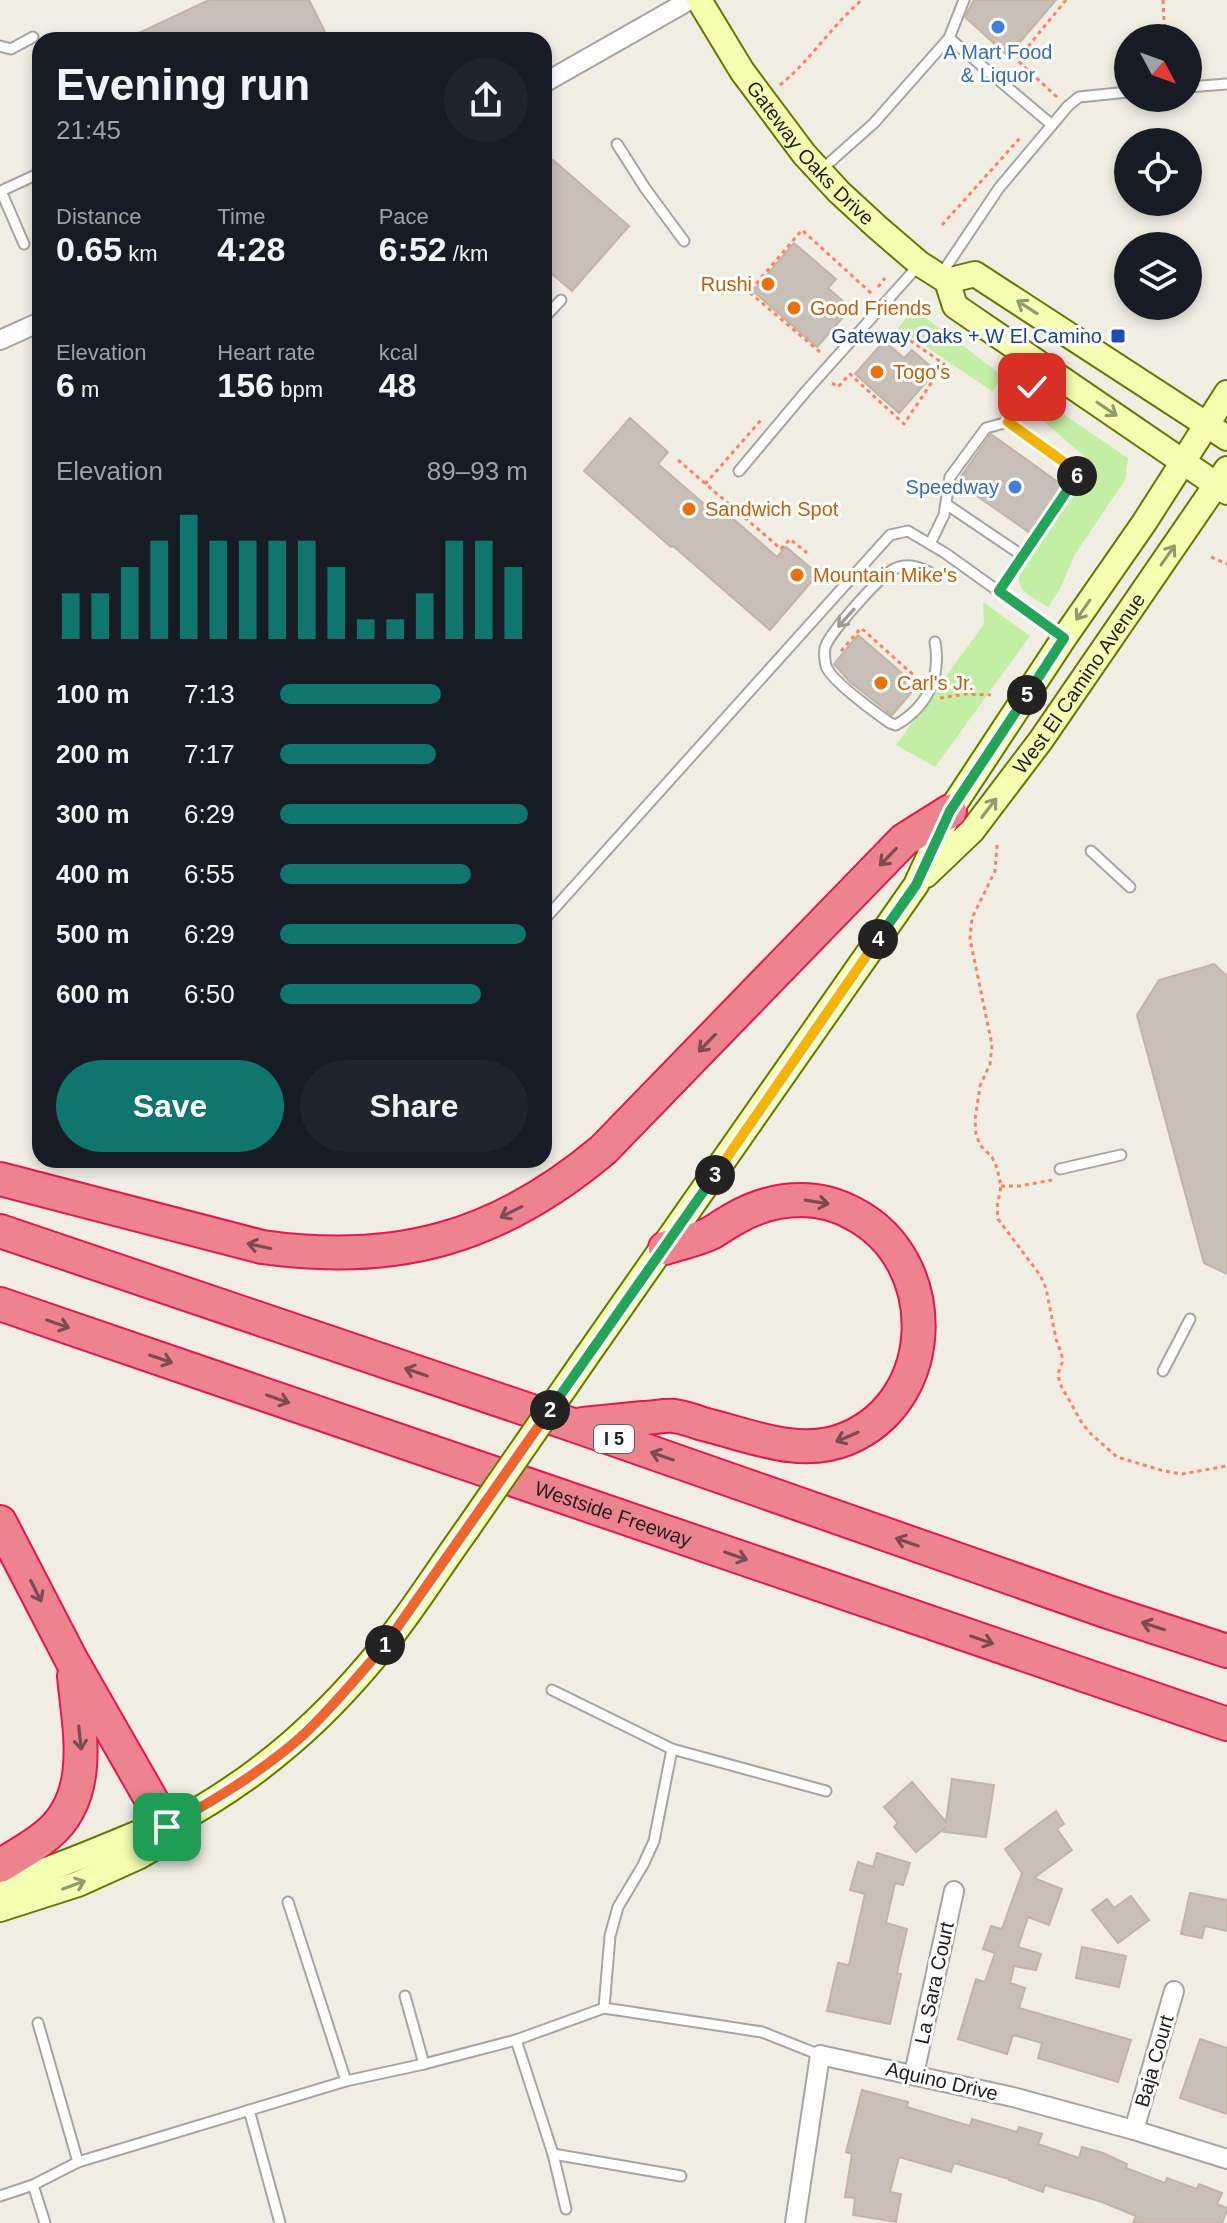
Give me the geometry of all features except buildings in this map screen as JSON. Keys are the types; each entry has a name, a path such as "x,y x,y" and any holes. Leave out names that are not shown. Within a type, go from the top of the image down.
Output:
{"highway":[{"path":"0,1179 262,1247 305,1253 389,1251 453,1237 537,1199 575,1174 603,1150 904,840 950,811"},
{"path":"573,1425 673,1416 788,1446 810,1447 845,1439 867,1428 886,1412 899,1395 915,1358 919,1317 916,1292 899,1253 866,1220 822,1202 779,1202 741,1215 710,1234 665,1248"},
{"name":"I 5","path":"0,1231 1227,1651"},
{"name":"Westside Freeway","path":"0,1304 1227,1724"},
{"path":"0,1522 72,1661 167,1827"},
{"path":"0,1866 49,1834 64,1816 75,1794 82,1753 72,1661"}],"main road":[{"name":"Gateway Oaks Drive","path":"699,0 742,71 804,154 877,227 936,274 955,306 1183,461 1223,482"},
{"path":"936,274 975,274 1217,431"},
{"name":"West El Camino Avenue","path":"0,1886 53,1869 140,1831 167,1827 231,1790 301,1736 392,1636 916,885 950,811 1064,638 1183,461 1217,431 1227,393"},
{"name":"West El Camino Avenue","path":"916,885 972,831 1041,740 1223,482"},
{"name":"West El Camino Avenue","path":"0,1909 78,1884 140,1856 152,1849 167,1827"}],"street":[{"path":"552,78 690,0"},
{"path":"3,336 32,325"},
{"name":"La Sara Court","path":"914,2074 954,1891"},
{"name":"Baja Court","path":"1134,2130 1174,1991"},
{"path":"795,2223 820,2055"},
{"name":"Aquino Drive","path":"820,2055 1013,2097 1227,2159"}],"lane":[{"path":"820,171 874,123 949,38 964,0"},
{"path":"0,46 11,49 32,38"},
{"path":"949,38 1052,125"},
{"path":"1202,86 1227,84"},
{"path":"739,471 820,375 936,274 999,188 1068,106 1079,97 1114,93"},
{"path":"617,144 684,241"},
{"path":"24,244 1,191 32,177"},
{"path":"552,310 561,300"},
{"path":"930,544 944,515 950,477 986,428 1008,422 1045,368"},
{"path":"999,591 1079,473 1008,422"},
{"path":"946,504 1023,556"},
{"path":"552,908 890,535 908,531 930,544 1064,638"},
{"path":"929,572 911,566 891,570 843,620 825,647 827,670 896,725 907,718 930,690 937,668 935,642"},
{"path":"1091,851 1130,887"},
{"path":"1061,1174 1121,1155"},
{"path":"1163,1371 1190,1319"},
{"path":"552,1690 672,1749 826,1791"},
{"path":"604,2008 610,1936 618,1907 654,1841 672,1749"},
{"path":"288,1902 346,2081"},
{"path":"405,1996 424,2064"},
{"path":"0,2196 33,2185 78,2162 346,2081 516,2040 604,2008 762,2032 820,2055"},
{"path":"38,2023 78,2162"},
{"path":"516,2040 553,2154 566,2209"},
{"path":"249,2110 280,2223"},
{"path":"553,2154 681,2176"},
{"path":"33,2185 45,2223"}],"path":[{"path":"762,100 797,71 862,0"},
{"path":"1163,0 1164,24"},
{"path":"820,353 749,292 802,230 872,294"},
{"path":"820,375 838,387 850,374 904,424 944,364 898,332"},
{"path":"678,460 781,549 790,539 807,553"},
{"path":"1211,557 1227,564"},
{"path":"840,652 861,628 939,698 966,694 991,695"},
{"path":"997,845 995,871 972,918 970,939 992,1045 990,1064 980,1086 976,1134 997,1168 1001,1186 998,1219 1040,1275 1046,1288 1062,1356 1058,1374 1060,1384 1090,1433 1117,1457 1164,1471 1182,1474 1227,1466"},
{"path":"1001,1186 1020,1186 1061,1174"}],"green space":[{"path":"914,309 1003,376 992,391 898,328"},
{"path":"1038,397 1128,458 1125,480 1075,554 1060,589 1048,607 1022,587 1019,582 1021,568 1090,468 1085,457 1034,413"},
{"path":"983,602 1030,636 935,767 896,745 984,624"}],"place":[{"name":"A Mart Food & Liquor","path":"998,27"},
{"name":"Rushi","path":"768,284"},
{"name":"Good Friends","path":"794,308"},
{"name":"Gateway Oaks + W El Camino","path":"1118,336"},
{"name":"Togo's","path":"877,372"},
{"name":"Speedway","path":"1015,487"},
{"name":"Sandwich Spot","path":"689,509"},
{"name":"Mountain Mike's","path":"797,575"},
{"name":"Carl's Jr.","path":"881,683"}],"route":[{"path":"167,1827 231,1790 301,1736 392,1636 916,885 950,811 1064,638 999,591 1079,473 1008,422 1032,387"}]}
